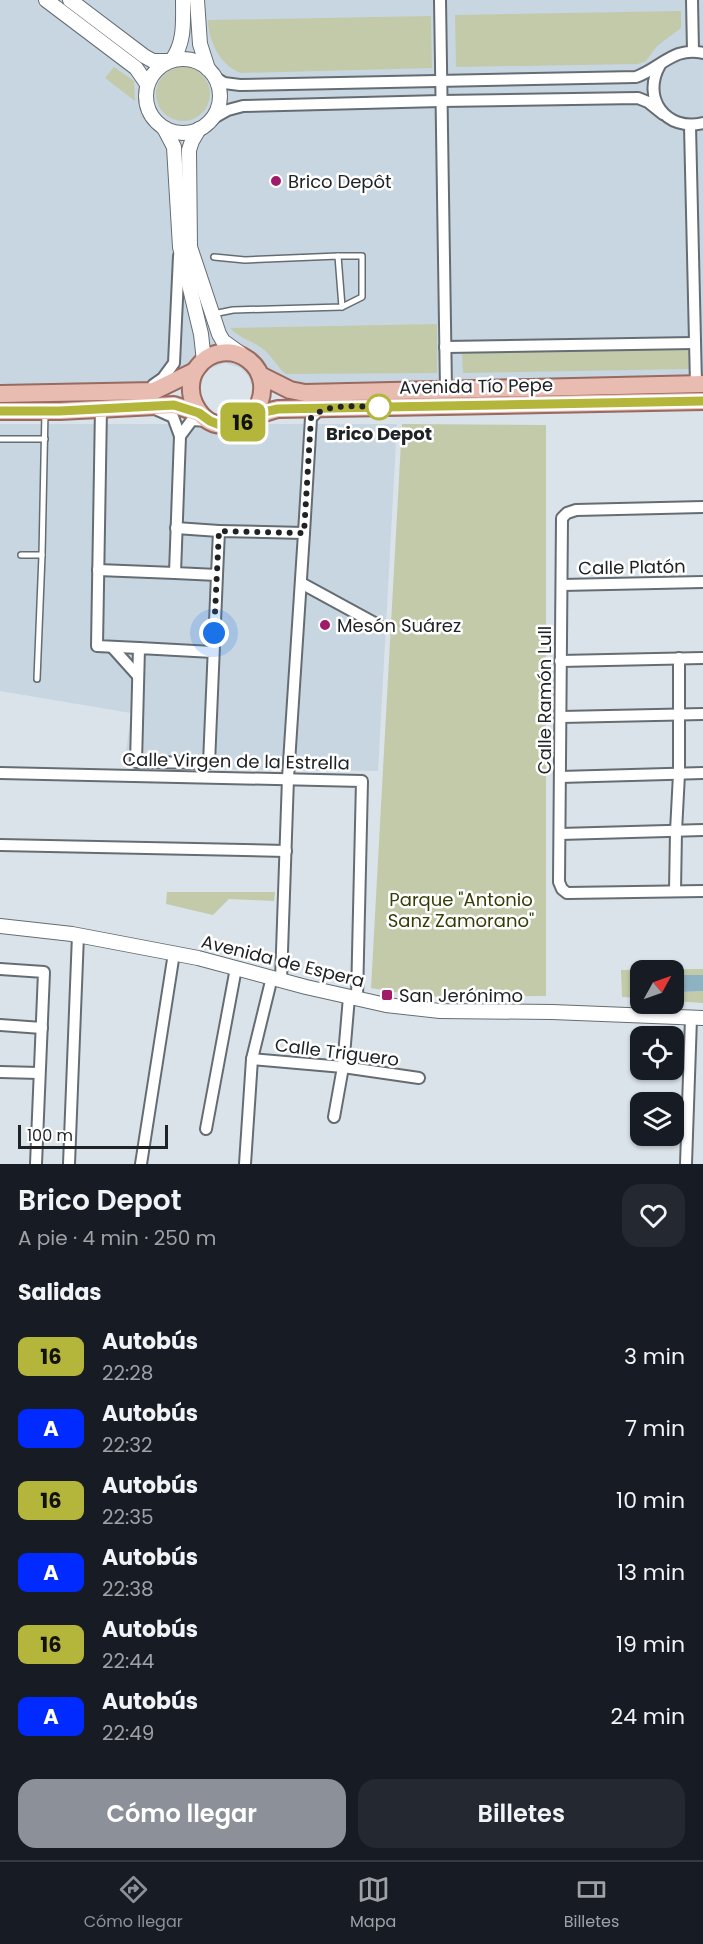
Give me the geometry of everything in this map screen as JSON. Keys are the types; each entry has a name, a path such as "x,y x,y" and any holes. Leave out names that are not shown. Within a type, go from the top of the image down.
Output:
{"main road":[{"path":"0,394 147,399 174,405 220,425 231,425 251,418 262,398 263,386 260,375 248,359 240,355 221,353 166,387 154,391 147,399 101,408 0,411"},
{"path":"199,366 190,385 192,400 205,417"},
{"name":"Avenida Tío Pepe","path":"260,375 290,390 305,393 700,384"},
{"name":"Avenida Tío Pepe","path":"251,418 278,409 305,413 328,408 703,401"}],"street":[{"path":"46,0 136,69 147,84"},
{"path":"70,0 153,61 182,58 194,60 224,82 240,85 636,77 661,65 676,53 698,52 692,0"},
{"path":"183,0 183,33 177,52 170,60 157,68 147,84 146,101 149,111 155,121 175,132 186,133 199,129 228,110 243,106 441,100 638,98 648,102 674,122 690,126 703,123"},
{"path":"197,0 200,44 220,92 219,103 212,119"},
{"path":"440,0 446,389"},
{"path":"661,65 653,83 653,94 663,114"},
{"path":"690,126 694,343 700,384"},
{"path":"164,128 174,147 180,247 174,363 147,399 173,417 180,436 174,573"},
{"path":"199,129 189,150 190,247 223,341 248,359"},
{"path":"180,247 201,334 199,366"},
{"path":"445,347 694,343"},
{"path":"101,408 97,646 213,652"},
{"path":"245,1164 252,1059 276,979 286,851 288,778 304,533 305,413"},
{"path":"180,436 192,420 205,417"},
{"name":"Calle Ramón Lull","path":"675,891 567,893 559,882 562,518 567,513 576,510 703,507"},
{"path":"176,528 304,533"},
{"path":"139,648 136,762 208,763 219,531"},
{"path":"98,570 217,575"},
{"name":"Calle Platón","path":"562,585 703,582"},
{"path":"301,583 378,625"},
{"path":"111,646 138,676"},
{"path":"678,657 680,774 675,891 703,891"},
{"path":"560,662 703,658"},
{"path":"561,717 703,714"},
{"name":"Calle Virgen de la Estrella","path":"0,773 362,781 353,998"},
{"path":"560,777 703,773"},
{"path":"560,834 703,830"},
{"path":"0,845 286,851"},
{"name":"Avenida de Espera","path":"0,926 78,935 174,953 386,1005 440,1011 564,1012 697,1018"},
{"path":"69,1164 78,935"},
{"path":"141,1164 174,953"},
{"path":"206,1130 236,968"},
{"path":"0,969 44,972 36,1164"},
{"path":"334,1117 353,998"},
{"path":"686,1164 697,1018"},
{"path":"0,1025 42,1028"},
{"name":"Calle Triguero","path":"252,1059 343,1067 419,1078"},
{"path":"0,1072 39,1073"}],"lane":[{"path":"338,256 342,307"},
{"path":"212,314 233,310 342,307 362,297 362,256 245,260 214,257"},
{"path":"37,679 45,411"},
{"path":"0,439 45,439"},
{"path":"21,555 42,555"}],"shaded area":[{"path":"0,0 703,0 703,379 251,384 249,377 241,368 225,363 211,368 203,376 199,388 0,393"},
{"path":"0,424 397,424 378,771 124,768 131,713 0,691"}],"green space":[{"path":"681,11 681,28 657,46 646,61 638,64 456,67 455,15"},
{"path":"431,16 432,68 241,73 227,65 221,58 210,36 208,20"},
{"path":"114,67 134,81 135,101 105,78"},
{"path":"178,67 188,67 198,71 206,79 210,94 206,109 198,117 188,121 178,121 168,117 160,109 156,99 156,89 160,79 168,71"},
{"path":"437,324 437,373 286,374 263,349 230,328"},
{"path":"688,348 689,369 463,373 462,352"},
{"name":"Parque \"Antonio Sanz Zamorano\"","path":"402,424 546,425 546,996 423,997 371,988"},
{"path":"167,892 275,892 274,901 229,899 213,915 166,904"},
{"path":"684,969 703,969 703,975 684,976"},
{"path":"621,970 630,970 630,997 622,997"},
{"path":"703,991 703,1003 684,1002 684,992"}],"water":[{"path":"684,975 703,975 703,991 684,992"}],"bus line":[{"name":"16","path":"0,411 60,411 174,405 199,413 204,418 220,425 231,425 278,409 703,401"}],"place":[{"name":"Brico Depôt","path":"276,181"},
{"name":"Brico Depot","path":"379,407"},
{"name":"Mesón Suárez","path":"325,625"},
{"name":"San Jerónimo","path":"387,995"}],"route":[{"path":"214,633 219,531 304,533 311,418 317,412 328,408 379,407"}]}
